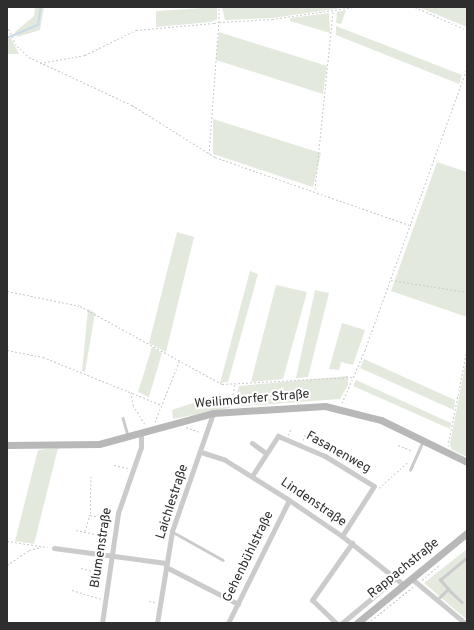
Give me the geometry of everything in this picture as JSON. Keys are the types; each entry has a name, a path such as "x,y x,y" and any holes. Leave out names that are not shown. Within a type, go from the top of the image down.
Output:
{"main road":[{"name":"Weilimdorfer Straße","path":"7,445 76,446 128,436 172,422 213,413 230,411 341,408 368,415 424,440 467,462"},
{"name":"Rappachstraße","path":"357,623 467,533"}],"street":[{"name":"Laichlestraße","path":"157,623 172,531 201,452 213,413"},
{"name":"Blumenstraße","path":"102,623 117,521 145,431"},
{"name":"Fasanenweg","path":"252,476 278,436 301,444 374,486 342,536"},
{"path":"252,443 266,453"},
{"name":"Lindenstraße","path":"201,452 225,460 289,500 352,543 404,585"},
{"name":"Gehenbühlstraße","path":"228,623 289,500"},
{"path":"336,623 312,600 352,543"},
{"path":"54,548 166,565 238,604"},
{"path":"342,623 396,578"},
{"path":"412,578 465,623"}],"lane":[{"path":"123,418 128,436"},
{"path":"410,470 424,440"},
{"path":"172,531 223,560"},
{"path":"462,602 440,580 467,556"},
{"path":"437,600 448,589"}],"path":[{"path":"210,154 219,7"},
{"path":"40,63 85,55 136,30 334,11 354,7"},
{"path":"407,7 415,7 467,30"},
{"path":"315,190 334,11"},
{"path":"7,25 14,40 24,54 40,63 132,105 210,154 315,190 409,225"},
{"path":"341,408 390,280 467,68"},
{"path":"390,280 467,292"},
{"path":"7,291 80,306 219,383 354,377"},
{"path":"446,452 467,349"},
{"path":"7,350 43,356 162,404"},
{"path":"156,427 162,404 180,361"},
{"path":"230,411 235,383"},
{"path":"131,391 133,405 145,431"},
{"path":"172,422 207,434"},
{"path":"287,439 291,429"},
{"path":"301,444 306,433"},
{"path":"398,445 418,452"},
{"path":"382,485 407,461 414,461"},
{"path":"114,465 132,469"},
{"path":"85,532 90,515 91,476"},
{"path":"90,515 117,521"},
{"path":"76,530 115,539"},
{"path":"7,541 54,548"},
{"path":"7,565 29,550 45,546"},
{"path":"420,581 440,564"},
{"path":"81,568 110,575"},
{"path":"368,623 413,588"},
{"path":"72,590 105,600"}],"shaded area":[{"path":"35,7 44,7 40,30 17,37 15,32 34,16"},
{"path":"217,7 217,19 211,22 156,27 156,11"},
{"path":"222,7 349,7 272,18 225,20"},
{"path":"420,7 467,7 467,27 423,9"},
{"path":"346,10 341,24 336,23 337,12"},
{"path":"329,13 330,33 290,21 290,18"},
{"path":"336,26 462,75 459,84 336,35"},
{"path":"219,32 327,66 323,94 216,60"},
{"path":"11,38 19,54 7,54 7,39"},
{"path":"213,119 321,153 313,187 213,154"},
{"path":"437,162 467,172 467,317 391,291"},
{"path":"177,232 194,237 166,352 149,343"},
{"path":"250,271 258,274 228,382 220,383"},
{"path":"276,285 307,292 283,379 251,382"},
{"path":"315,290 329,293 308,377 296,378"},
{"path":"88,309 95,313 85,372 82,371"},
{"path":"342,323 365,330 353,365 341,362 339,370 329,369"},
{"path":"152,347 162,353 149,397 138,392"},
{"path":"467,355 467,457 451,449 450,444"},
{"path":"364,359 455,400 454,410 360,368"},
{"path":"348,376 348,385 340,399 242,406 234,402 239,386"},
{"path":"356,380 451,423 450,429 353,386"},
{"path":"232,400 230,408 173,419 172,410 199,401"},
{"path":"58,448 34,544 15,541 38,450"},
{"path":"467,549 467,620 424,583"}],"waterway":[{"path":"7,38 38,25 41,7"}]}
